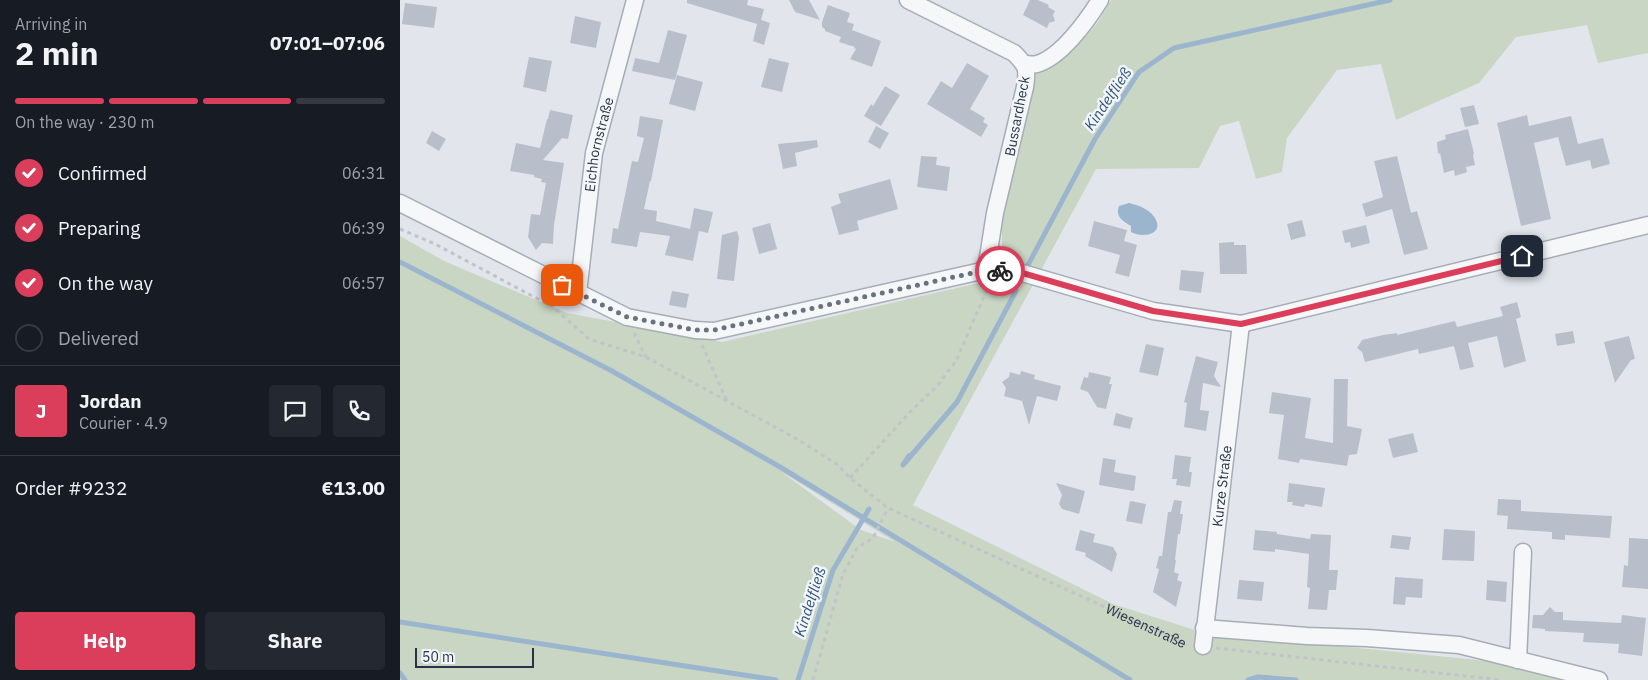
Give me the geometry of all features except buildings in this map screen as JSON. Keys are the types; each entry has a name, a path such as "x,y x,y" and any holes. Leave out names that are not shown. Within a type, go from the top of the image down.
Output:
{"street":[{"name":"Eichhornstraße","path":"578,293 594,153 635,0"},
{"name":"Bussardheck","path":"908,0 1014,53 1025,64 1027,74 1025,87 995,213 989,270"},
{"path":"1025,64 1035,65 1046,60 1070,41 1100,0"},
{"path":"400,203 627,317 695,330 714,330 738,326 989,270 1012,270 1153,311 1241,324 1648,225"},
{"name":"Kurze Straße","path":"1202,646 1241,324"},
{"path":"1518,660 1524,552"},
{"name":"Wiesenstraße","path":"1204,628 1459,645 1599,680"}],"path":[{"name":"Wiesenstraße","path":"400,229 435,244 553,307 589,339 646,357 798,440 838,465 850,478 888,508 1184,644 1501,680"},
{"path":"850,478 911,411 938,385 956,361 982,303 989,270"},
{"path":"627,317 646,357"},
{"path":"695,330 727,402"},
{"path":"813,680 843,574 857,548 873,538 888,508"}],"green space":[{"path":"1111,0 1648,0 1648,53 1598,63 1587,25 1516,37 1479,83 1396,120 1381,64 1337,70 1287,138 1282,172 1256,179 1239,121 1220,126 1199,168 1096,169 913,505 1113,604 1201,632 1517,664 1587,680 400,680 400,236 444,261 567,313 722,342 1000,278 1002,217 1035,73 1081,41 1096,24","holes":["780,471 895,542 861,530"]}],"water":[{"path":"1129,203 1144,208 1154,216 1157,229 1154,232 1141,235 1131,232 1131,226 1120,218 1118,213 1119,206"}],"waterway":[{"name":"Kindelfließ","path":"1028,265 1095,139 1139,72 1174,48 1390,0"},
{"path":"400,262 612,371 780,467 1130,680"},
{"name":"Kindelfließ","path":"909,456 903,465 957,402 1016,291"},
{"name":"Kindelfließ","path":"798,680 833,570 869,509"},
{"path":"400,622 776,680"},
{"path":"400,673 405,680"},
{"path":"1248,680 1258,677 1296,680"}],"way so far":[{"path":"562,285 627,317 695,330 714,330 986,270 1000,271"}],"route":[{"path":"1000,271 1012,270 1153,311 1241,324 1522,256"}]}
